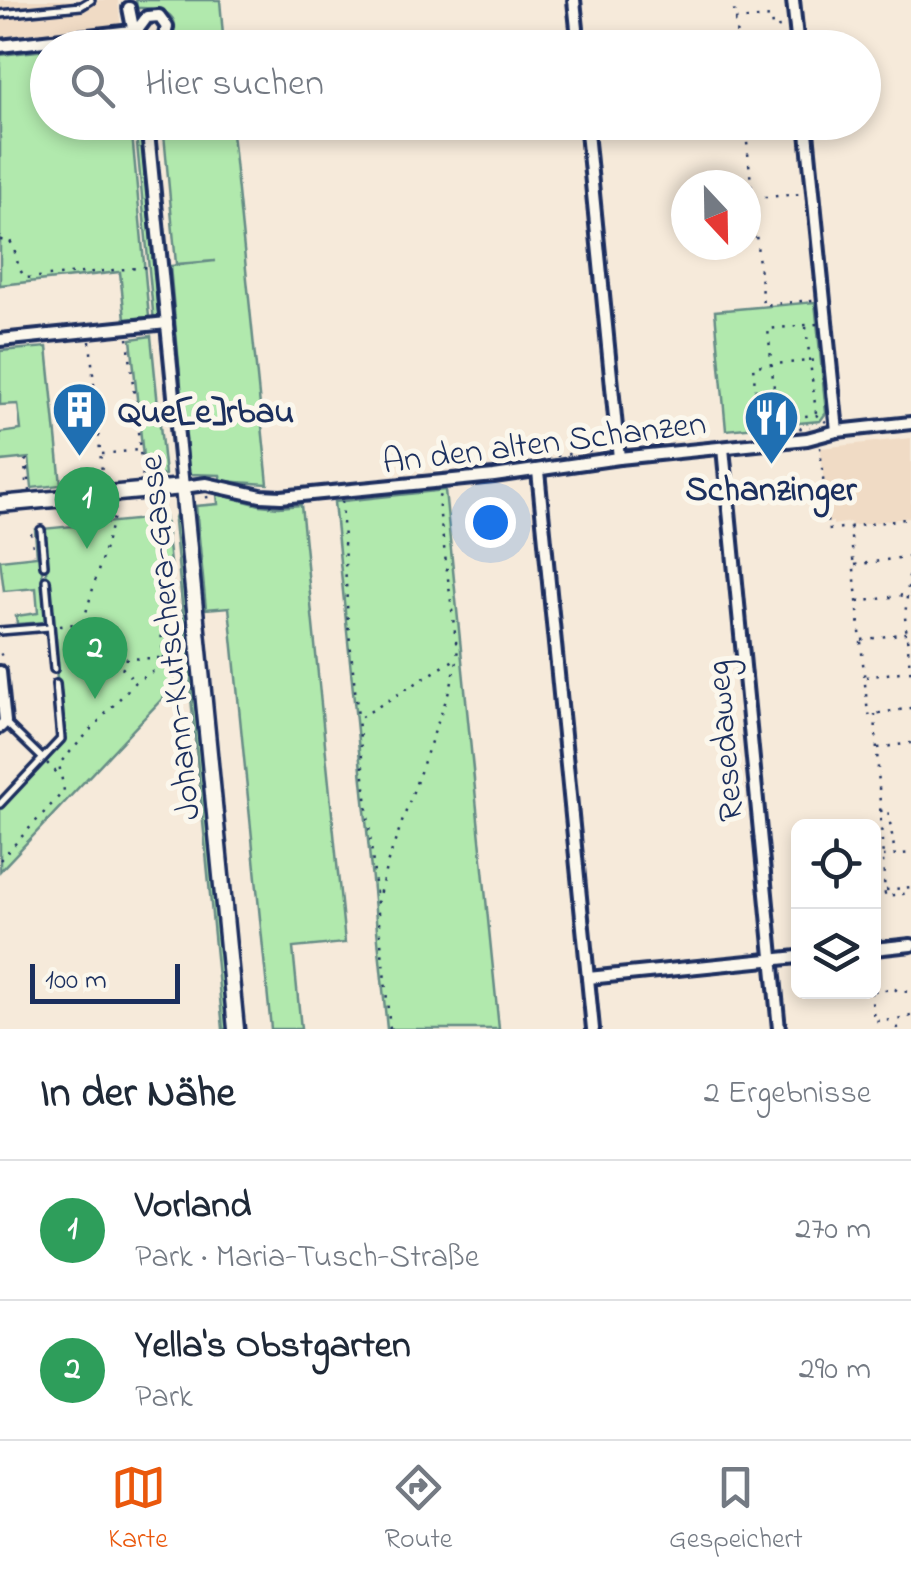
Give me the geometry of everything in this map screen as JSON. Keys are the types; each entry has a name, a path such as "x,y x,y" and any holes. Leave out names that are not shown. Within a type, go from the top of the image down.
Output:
{"street":[{"path":"574,0 577,30"},
{"path":"794,0 796,30"},
{"path":"129,8 132,30"},
{"path":"138,30 148,17 159,16 166,30"},
{"path":"0,46 30,43"},
{"name":"Johann-Kutschera-Gasse","path":"150,140 236,1029"},
{"path":"588,140 619,458"},
{"path":"807,140 831,426"},
{"path":"0,340 167,323"},
{"name":"An den alten Schanzen","path":"183,486 206,484 273,498 818,436 831,426 911,423"},
{"name":"Resedaweg","path":"723,448 779,1029"},
{"path":"538,470 593,1029"},
{"path":"0,504 109,500 183,486"},
{"path":"0,672 2,725"},
{"path":"881,949 911,945"},
{"path":"588,978 791,958"}],"lane":[{"path":"0,14 81,6 90,0"},
{"path":"41,530 44,564"},
{"path":"46,580 54,669"},
{"path":"0,632 50,627"},
{"path":"0,804 61,739 56,684"},
{"path":"2,725 42,759"}],"path":[{"path":"733,0 736,30"},
{"path":"735,20 771,17 772,28 789,26"},
{"path":"747,140 750,170"},
{"path":"761,197 805,193"},
{"path":"0,240 10,240 19,271 26,278 148,267"},
{"path":"759,260 763,305 816,300"},
{"path":"776,419 768,329 818,324"},
{"path":"806,325 816,414 831,426"},
{"path":"71,797 64,791 59,764 134,682 164,665 127,327"},
{"path":"83,623 116,512 109,500 100,454 89,331"},
{"path":"822,360 752,366 758,421 760,433 831,426"},
{"path":"758,421 816,414"},
{"path":"818,436 828,530 911,518"},
{"path":"100,454 140,450"},
{"path":"536,458 601,450"},
{"path":"26,482 27,460 30,492"},
{"path":"377,902 458,657 438,500 442,481"},
{"path":"341,492 348,624 390,1029"},
{"path":"850,527 868,715 911,708"},
{"path":"853,566 911,556 904,617 909,633 911,678"},
{"path":"857,602 909,594"},
{"path":"50,627 83,623"},
{"path":"83,623 134,682"},
{"path":"860,640 909,633"},
{"path":"173,663 185,652"},
{"path":"358,719 458,657"},
{"path":"114,658 164,660 187,676"},
{"path":"864,678 910,670"},
{"path":"875,714 884,896 911,893"},
{"path":"877,748 911,743"},
{"path":"42,759 61,777"},
{"path":"0,860 64,791"},
{"path":"880,810 888,810 895,854"},
{"path":"882,856 911,853"},
{"path":"884,890 911,887"},
{"path":"881,990 911,992"},
{"path":"873,999 874,1021 911,1016"},
{"path":"897,1020 898,1029"}],"shaded area":[{"path":"0,0 118,0 121,30 30,30 30,48 0,51"},
{"path":"911,438 911,517 851,526 850,522 828,523 820,448"}],"green space":[{"path":"136,0 220,0 223,30 175,30 174,21 165,12 137,8"},
{"path":"30,52 30,140 133,140 149,317 125,319 120,272 0,285 0,55"},
{"path":"137,140 142,140 159,321 154,322"},
{"path":"165,140 233,140 268,484 189,474 170,266 215,261 176,264"},
{"path":"815,302 826,413 820,421 726,430 715,311"},
{"path":"151,336 165,475 145,477 131,339"},
{"path":"47,347 61,485 32,488 29,458 0,461 0,433 21,430 18,404 0,405 0,351"},
{"path":"445,490 499,1029 387,1029 334,502"},
{"path":"217,494 260,505 301,505 345,943 293,948 301,1029 271,1029 229,607 206,609 196,506 218,504"},
{"path":"176,515 179,519 228,1029 223,1029"},
{"path":"165,517 180,656 181,672 176,684 0,871 0,807 63,740 42,529"},
{"path":"35,530 47,622 17,624 16,616 38,613 36,588 4,591 0,560 37,556"}],"place":[{"name":"Que[e]rbau","path":"79,459"},
{"name":"Schanzinger","path":"771,466"},
{"name":"Vorland","path":"87,549"},
{"name":"Yella's Obstgarten","path":"95,699"}]}
